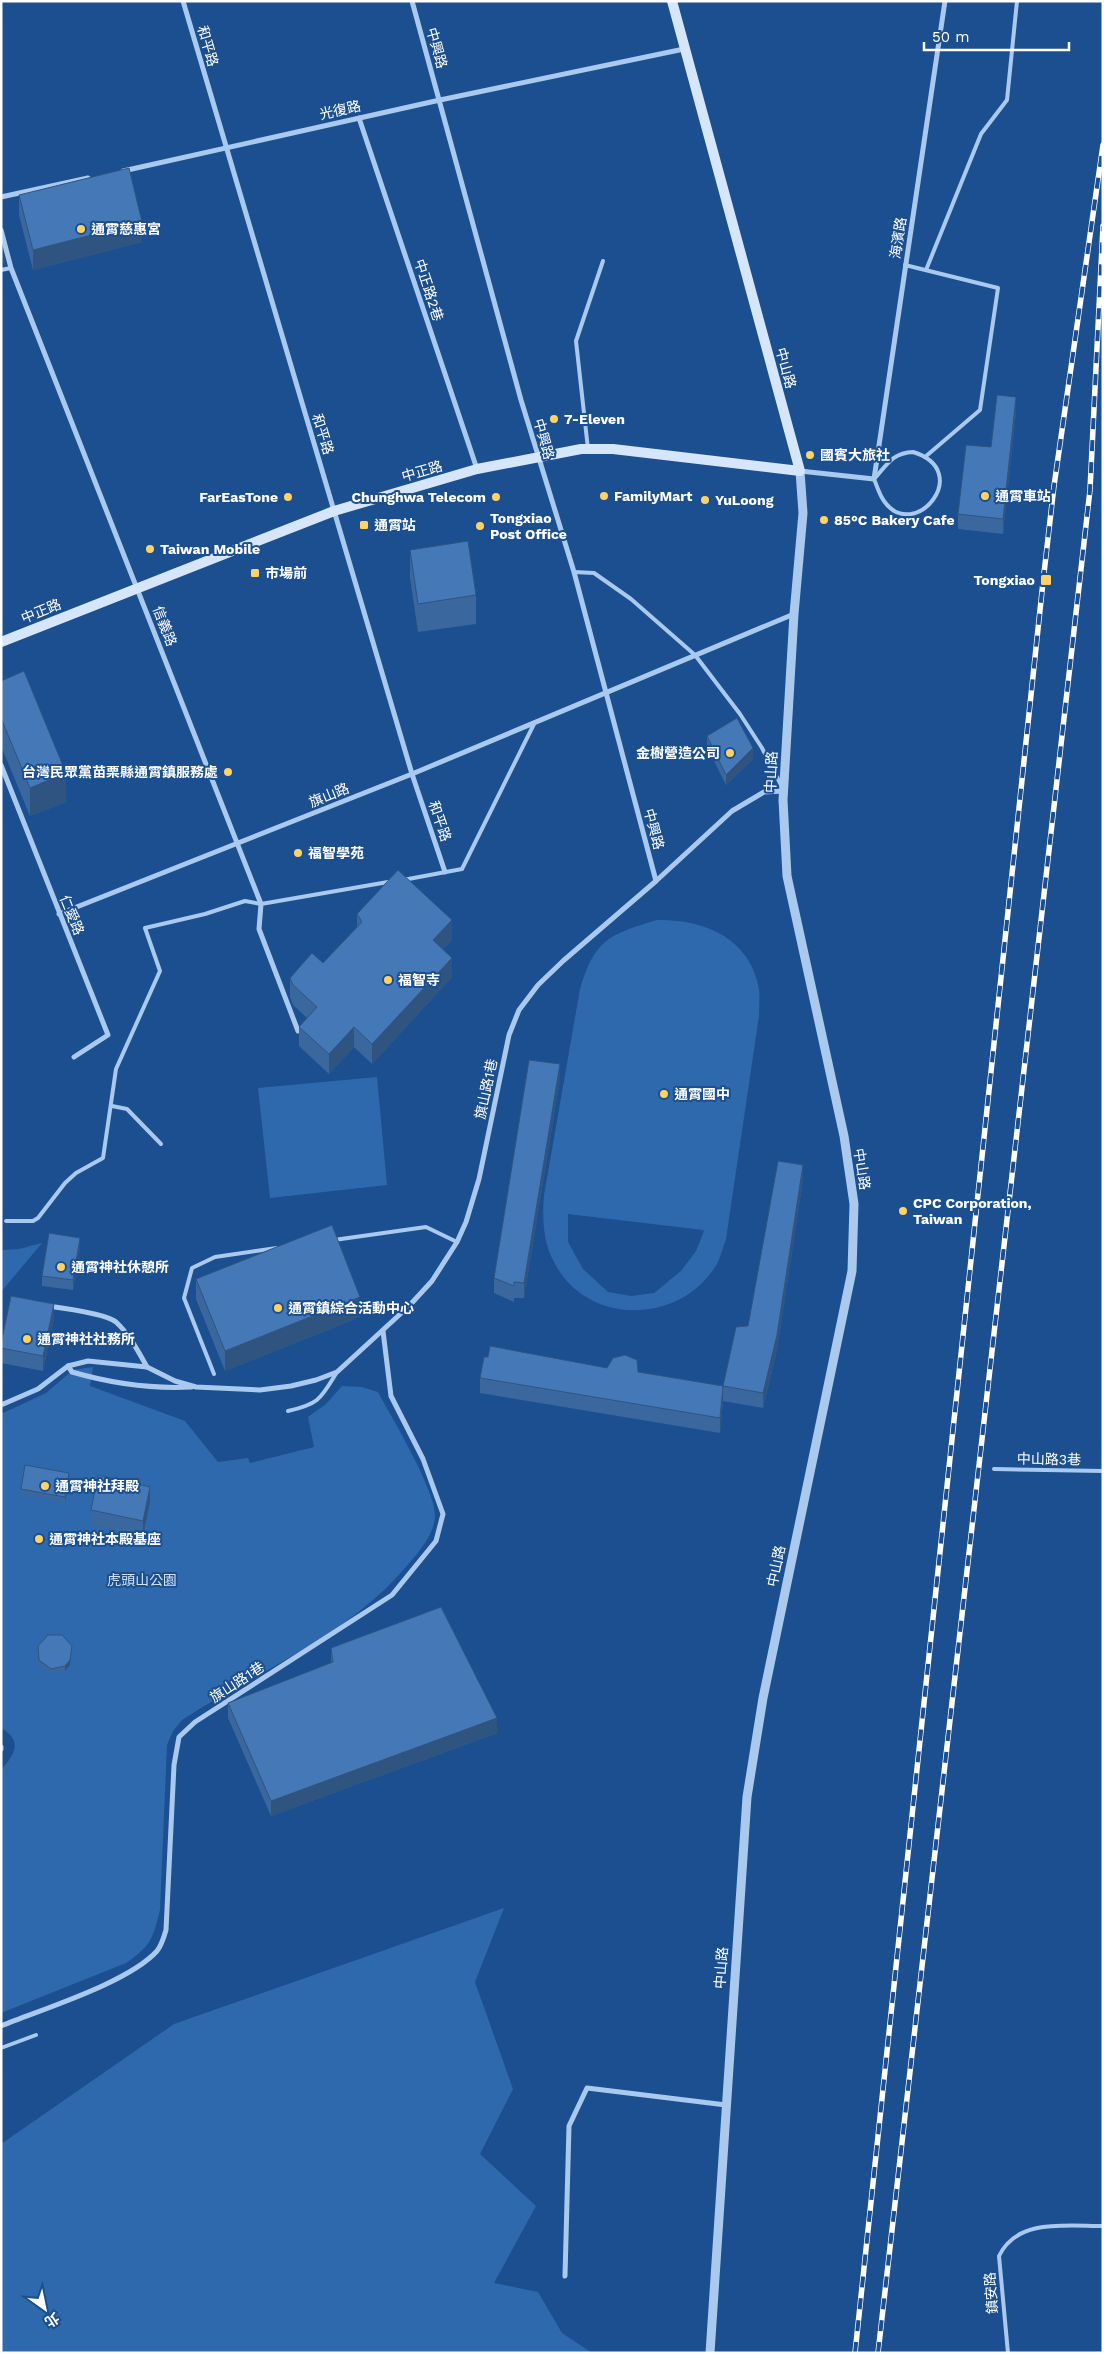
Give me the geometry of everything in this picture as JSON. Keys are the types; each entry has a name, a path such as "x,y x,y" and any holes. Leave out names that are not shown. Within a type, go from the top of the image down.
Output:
{"main road":[{"name":"中山路","path":"672,1 800,471"},
{"name":"中正路","path":"1,642 334,511 477,469 537,456 588,449 613,449 800,471"}],"street":[{"name":"和平路","path":"183,1 412,774 445,872"},
{"name":"中興路","path":"412,1 537,456 574,572 656,882"},
{"name":"海濱路","path":"874,479 945,1"},
{"name":"光復路","path":"114,173 440,100 684,49"},
{"name":"中正路2巷","path":"359,118 477,469"},
{"path":"1,197 95,177"},
{"name":"信義路","path":"1,230 11,268 261,904 259,929 298,1031"},
{"name":"中正路","path":"800,471 874,479"},
{"name":"中山路","path":"710,2353 746,1797 763,1698 852,1272 854,1204 844,1136 787,876 784,791 794,614 803,513 800,471"},
{"name":"旗山路","path":"59,914 412,774 794,614"},
{"name":"仁愛路","path":"1,765 108,1035 74,1057"},
{"name":"旗山路1巷","path":"1,1405 38,1389 68,1366 88,1361 147,1367 175,1381 196,1387 260,1390 291,1386 316,1380 337,1372 384,1331 432,1281 456,1242 473,1202 509,1035 519,1010 538,985 562,961 656,882 732,811 764,792 784,791"},
{"path":"41,1304 78,1310 114,1321 134,1343 147,1367"},
{"name":"旗山路1巷","path":"1,2026 112,1981 140,1965 158,1950 166,1930 171,1789 179,1737 195,1722 392,1595 436,1541 443,1514 424,1459 392,1396 384,1331"},
{"path":"68,1366 72,1372 96,1378 159,1388 196,1387"},
{"path":"565,2276 569,2126 588,2088 726,2105"}],"lane":[{"path":"926,270 980,134 1006,100 1017,1"},
{"path":"588,449 576,340 603,261"},
{"path":"905,265 998,288 980,410 925,457"},
{"path":"1,270 11,268"},
{"path":"913,452 925,457 937,469 940,478 936,498 920,511 900,512 891,508 884,501 874,479 893,456 913,452"},
{"path":"574,572 594,573 631,599 695,655 762,748 784,791"},
{"path":"6,1221 33,1221 38,1218 65,1182 76,1173 103,1158 116,1068 160,971 145,928 205,914 245,901 261,904 462,869 534,724"},
{"path":"112,1106 127,1109 161,1144"},
{"path":"330,1240 426,1227 456,1242"},
{"path":"214,1374 184,1298 192,1268 214,1257 282,1247"},
{"path":"288,1411 306,1407 320,1399 337,1372"},
{"name":"中山路3巷","path":"994,1469 1103,1472"},
{"path":"1,2048 36,2034"},
{"name":"鎮安路","path":"1008,2353 999,2256 1004,2247 1018,2234 1035,2228 1103,2226"}],"green space":[{"path":"657,920 692,923 708,928 735,944 746,957 754,971 759,989 759,1016 726,1239 720,1258 701,1284 681,1299 658,1307 634,1310 611,1307 588,1298 569,1283 554,1262 545,1238 544,1195 580,989 586,972 592,959 606,941 627,930","holes":["568,1214 703,1230 696,1251 681,1271 654,1293 631,1296 608,1292 583,1269 568,1242"]},
{"path":"377,1077 387,1185 270,1198 258,1088"},
{"path":"42,1243 1,1292 1,1250 19,1249"},
{"name":"虎頭山公園","path":"93,1367 90,1386 185,1421 218,1462 248,1458 250,1463 314,1447 308,1417 326,1404 342,1386 362,1387 378,1392 421,1472 433,1503 435,1515 433,1528 415,1556 387,1588 360,1611 303,1650 182,1720 173,1731 167,1745 160,1910 153,1935 146,1946 126,1963 1,2013 1,1770 13,1754 15,1743 13,1738 1,1728 1,1414 46,1393 73,1370"},
{"path":"504,1908 475,1982 513,2089 480,2154 536,2206 494,2283 538,2292 562,2333 592,2353 1,2353 1,2144 174,2024"}],"building":[{"name":"通霄慈惠宮","path":"129,168 142,222 33,250 19,195"},
{"name":"通霄車站","path":"997,395 1016,397 1003,519 958,514 966,445 991,447"},
{"path":"468,541 476,595 418,604 410,550"},
{"path":"24,671 66,773 30,788 1,718 1,681"},
{"name":"金樹營造公司","path":"737,718 753,748 726,775 707,736"},
{"name":"福智寺","path":"398,870 452,920 433,940 452,958 372,1044 354,1027 329,1054 299,1027 317,1007 293,985 290,978 312,953 323,963 362,922 357,914"},
{"path":"529,1060 560,1064 524,1283 514,1282 514,1286 494,1278"},
{"path":"778,1161 803,1165 777,1335 763,1393 723,1386 736,1327 748,1326"},
{"name":"通霄鎮綜合活動中心","path":"332,1225 360,1297 225,1351 196,1279"},
{"name":"通霄神社休憩所","path":"49,1233 80,1238 73,1280 42,1276"},
{"name":"通霄神社社務所","path":"11,1296 54,1304 43,1356 1,1348"},
{"path":"490,1346 607,1368 613,1358 625,1355 637,1360 638,1372 723,1386 720,1418 480,1378 484,1357 488,1357"},
{"name":"通霄神社拜殿","path":"25,1465 69,1473 65,1497 21,1489"},
{"path":"98,1475 150,1487 143,1521 91,1510"},
{"path":"441,1607 497,1718 271,1801 228,1703 333,1662 331,1648"},
{"path":"48,1635 62,1635 72,1646 70,1660 65,1666 51,1669 39,1660 38,1646"}],"railway":[{"path":"855,2353 1043,582 1054,486 1103,145"},
{"path":"878,2353 1090,490 1103,226"}],"place":[{"name":"通霄慈惠宮","path":"81,229"},
{"name":"7-Eleven","path":"554,419"},
{"name":"國賓大旅社","path":"810,455"},
{"name":"FamilyMart","path":"604,496"},
{"name":"通霄車站","path":"985,496"},
{"name":"FarEasTone","path":"288,497"},
{"name":"Chunghwa Telecom","path":"496,497"},
{"name":"YuLoong","path":"705,500"},
{"name":"85°C Bakery Cafe","path":"824,520"},
{"name":"通霄站","path":"364,525"},
{"name":"Tongxiao Post Office","path":"480,526"},
{"name":"Taiwan Mobile","path":"150,549"},
{"name":"市場前","path":"255,573"},
{"name":"Tongxiao","path":"1046,580"},
{"name":"金樹營造公司","path":"730,753"},
{"name":"台灣民眾黨苗栗縣通霄鎮服務處","path":"228,772"},
{"name":"福智學苑","path":"298,853"},
{"name":"福智寺","path":"388,980"},
{"name":"通霄國中","path":"664,1094"},
{"name":"CPC Corporation, Taiwan","path":"903,1211"},
{"name":"通霄神社休憩所","path":"61,1267"},
{"name":"通霄鎮綜合活動中心","path":"278,1308"},
{"name":"通霄神社社務所","path":"27,1339"},
{"name":"通霄神社拜殿","path":"45,1486"},
{"name":"通霄神社本殿基座","path":"39,1539"}]}
